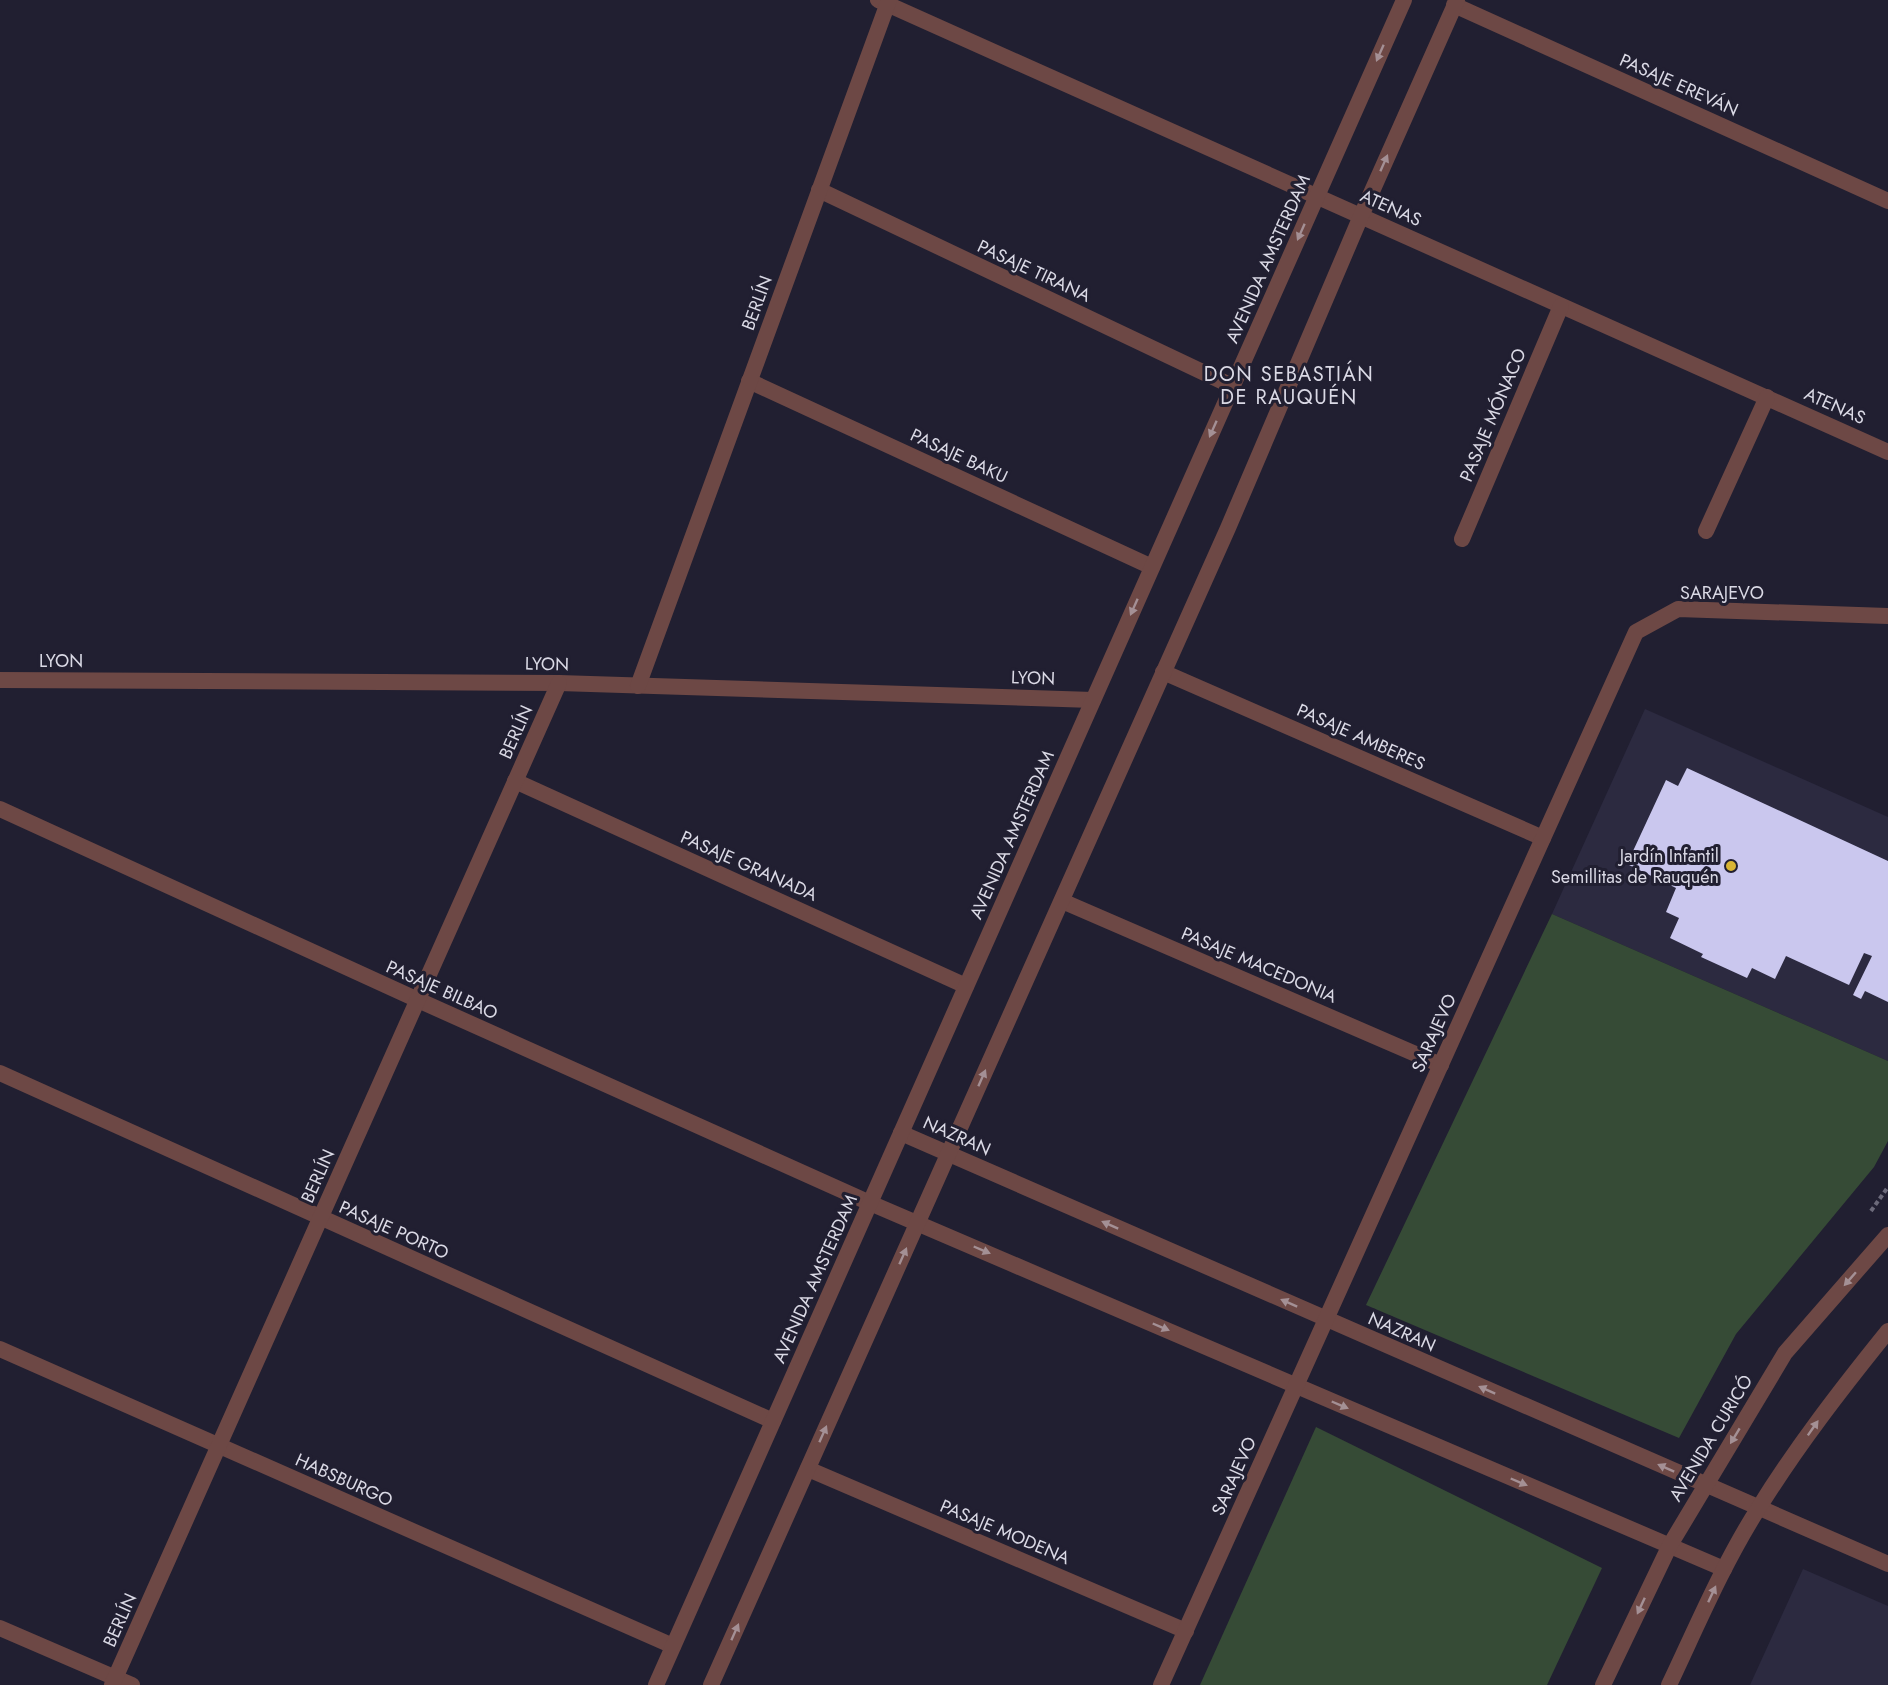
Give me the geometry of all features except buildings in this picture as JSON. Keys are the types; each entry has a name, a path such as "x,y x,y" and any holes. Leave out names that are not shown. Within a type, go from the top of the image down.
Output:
{"street":[{"name":"AVENIDA AMSTERDAM","path":"656,1685 1404,0"},
{"name":"ATENAS","path":"885,1 1888,452"},
{"name":"BERLÍN","path":"638,686 819,190 885,1"},
{"name":"PASAJE EREVÁN","path":"1456,3 1888,201"},
{"path":"711,1685 1228,528 1361,216 1456,3"},
{"name":"PASAJE TIRANA","path":"819,190 1232,386"},
{"name":"PASAJE MÓNACO","path":"1462,539 1561,306"},
{"name":"PASAJE BAKU","path":"749,381 1152,567"},
{"path":"1706,531 1767,398"},
{"name":"SARAJEVO","path":"1161,1685 1636,632 1678,609 1888,616"},
{"name":"PASAJE AMBERES","path":"1163,672 1543,838"},
{"name":"LYON","path":"0,680 559,683 1093,700"},
{"name":"BERLÍN","path":"114,1681 559,683"},
{"name":"PASAJE GRANADA","path":"515,781 966,986"},
{"name":"PASAJE BILBAO","path":"0,809 870,1203"},
{"name":"PASAJE MACEDONIA","path":"1062,901 1441,1065"},
{"name":"PASAJE PORTO","path":"0,1073 773,1421"},
{"name":"NAZRAN","path":"901,1133 1888,1564"},
{"path":"870,1203 1724,1569"},
{"name":"AVENIDA CURICÓ","path":"1603,1685 1670,1545 1785,1353 1888,1235"},
{"path":"1669,1685 1724,1569 1758,1509 1840,1390 1888,1331"},
{"name":"HABSBURGO","path":"0,1349 673,1646"},
{"name":"PASAJE MODENA","path":"808,1469 1186,1631"},
{"path":"0,1628 114,1681 132,1685"}],"shaded area":[{"name":"Jardín Infantil Semillitas de Rauquén","path":"1645,709 1888,817 1888,1061 1552,914"},
{"path":"1803,1569 1888,1606 1888,1685 1750,1685"}],"green space":[{"path":"1552,914 1888,1061 1888,1141 1874,1167 1736,1334 1679,1438 1366,1305"},
{"path":"1316,1427 1602,1568 1547,1685 1200,1685"}],"place":[{"name":"Jardín Infantil Semillitas de Rauquén","path":"1731,866"}],"district":[{"name":"DON SEBASTIÁN DE RAUQUÉN","path":"1289,386"}]}
